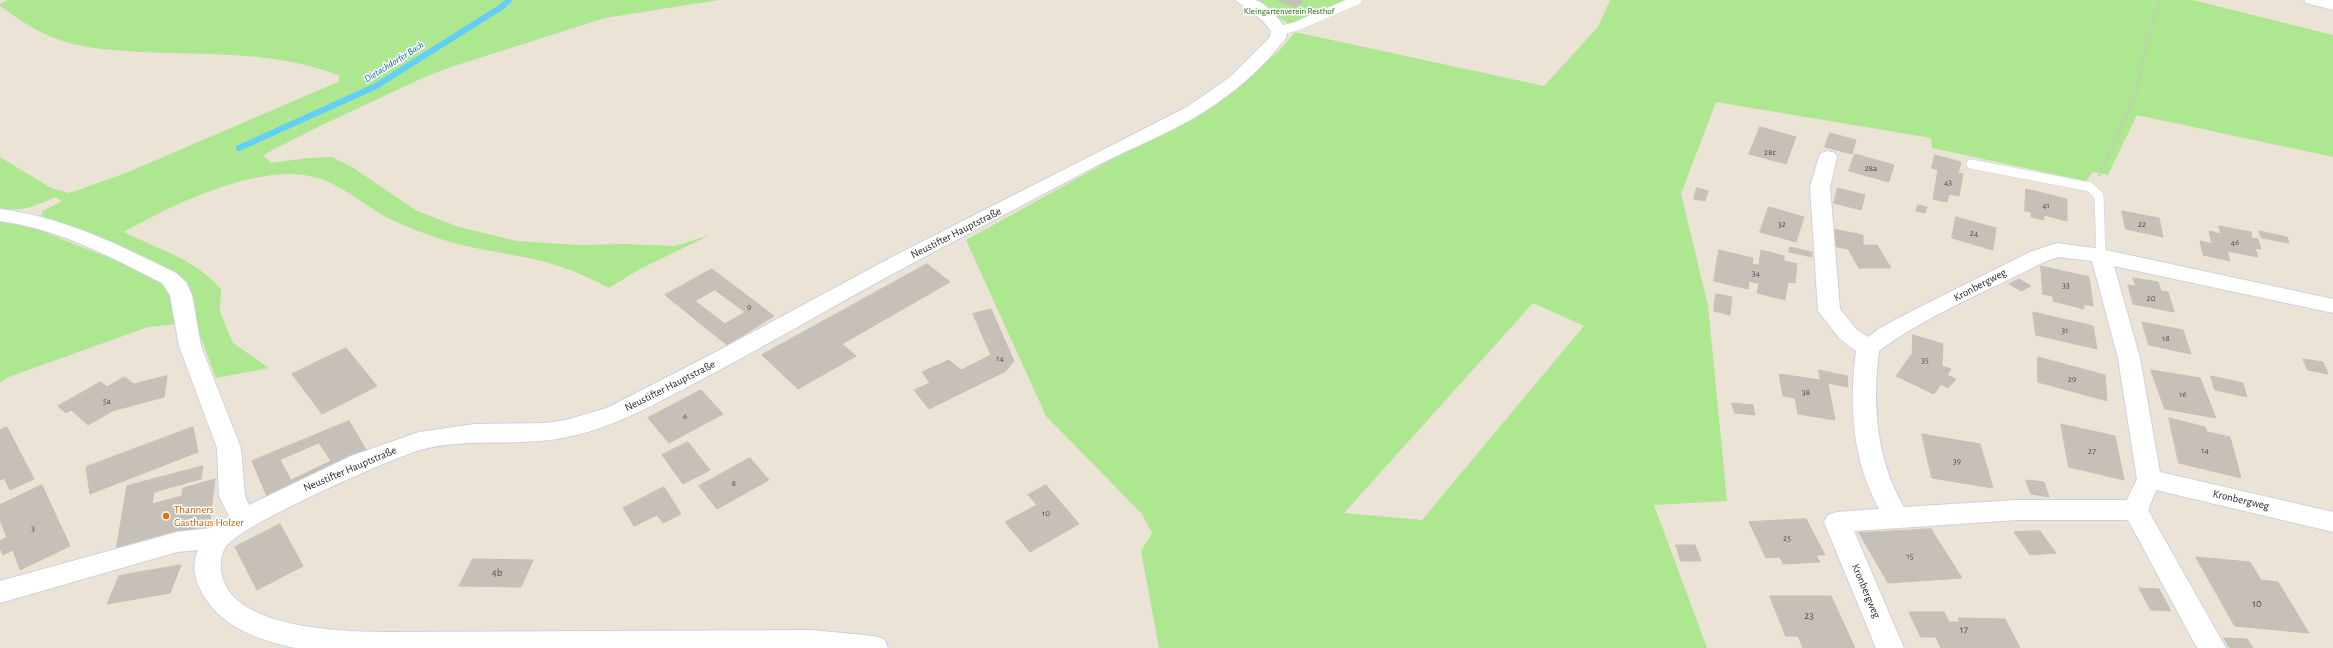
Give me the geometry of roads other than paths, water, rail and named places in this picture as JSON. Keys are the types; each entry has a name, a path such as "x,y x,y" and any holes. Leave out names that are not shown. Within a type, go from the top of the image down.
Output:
{"street":[{"path":"1243,0 1268,17 1279,31"},
{"path":"2312,0 2333,5"},
{"name":"Neustifter Hauptstraße","path":"0,592 177,542 216,538 244,520 360,463 419,441 475,433 545,432 566,429 615,414 722,359 901,261 1094,160 1194,111 1220,93 1250,68 1278,38 1279,31"},
{"path":"1828,157 1820,187 1829,311 1848,334 1868,348 1863,400 1868,437 1880,488 1896,517"},
{"path":"0,215 42,222 74,234 169,278 178,287 182,295 190,346 229,448 232,496 244,520"},
{"name":"Kronbergweg","path":"1868,348 1888,333 1920,316 2037,256 2058,250 2101,256 2333,306"},
{"path":"2101,256 2129,358 2149,479 2135,510 2212,648"},
{"name":"Kronbergweg","path":"2149,479 2333,522"},
{"name":"Kronbergweg","path":"1890,648 1837,522 2017,510 2135,510"},
{"path":"216,538 208,551 206,568 217,598 238,615 269,630 324,641 579,646 809,643 874,648"}],"lane":[{"path":"1279,31 1297,26 1357,0"},
{"path":"1972,164 2026,173 2090,187 2098,196 2101,256"}],"waterway":[{"name":"Dietachdorfer Bach","path":"239,148 376,86 503,6 509,0"}],"place":[{"name":"Thanners Gasthaus Holzer","path":"166,516"}],"park label":[{"name":"Kleingartenverein Resthof","path":"1289,11"}]}
